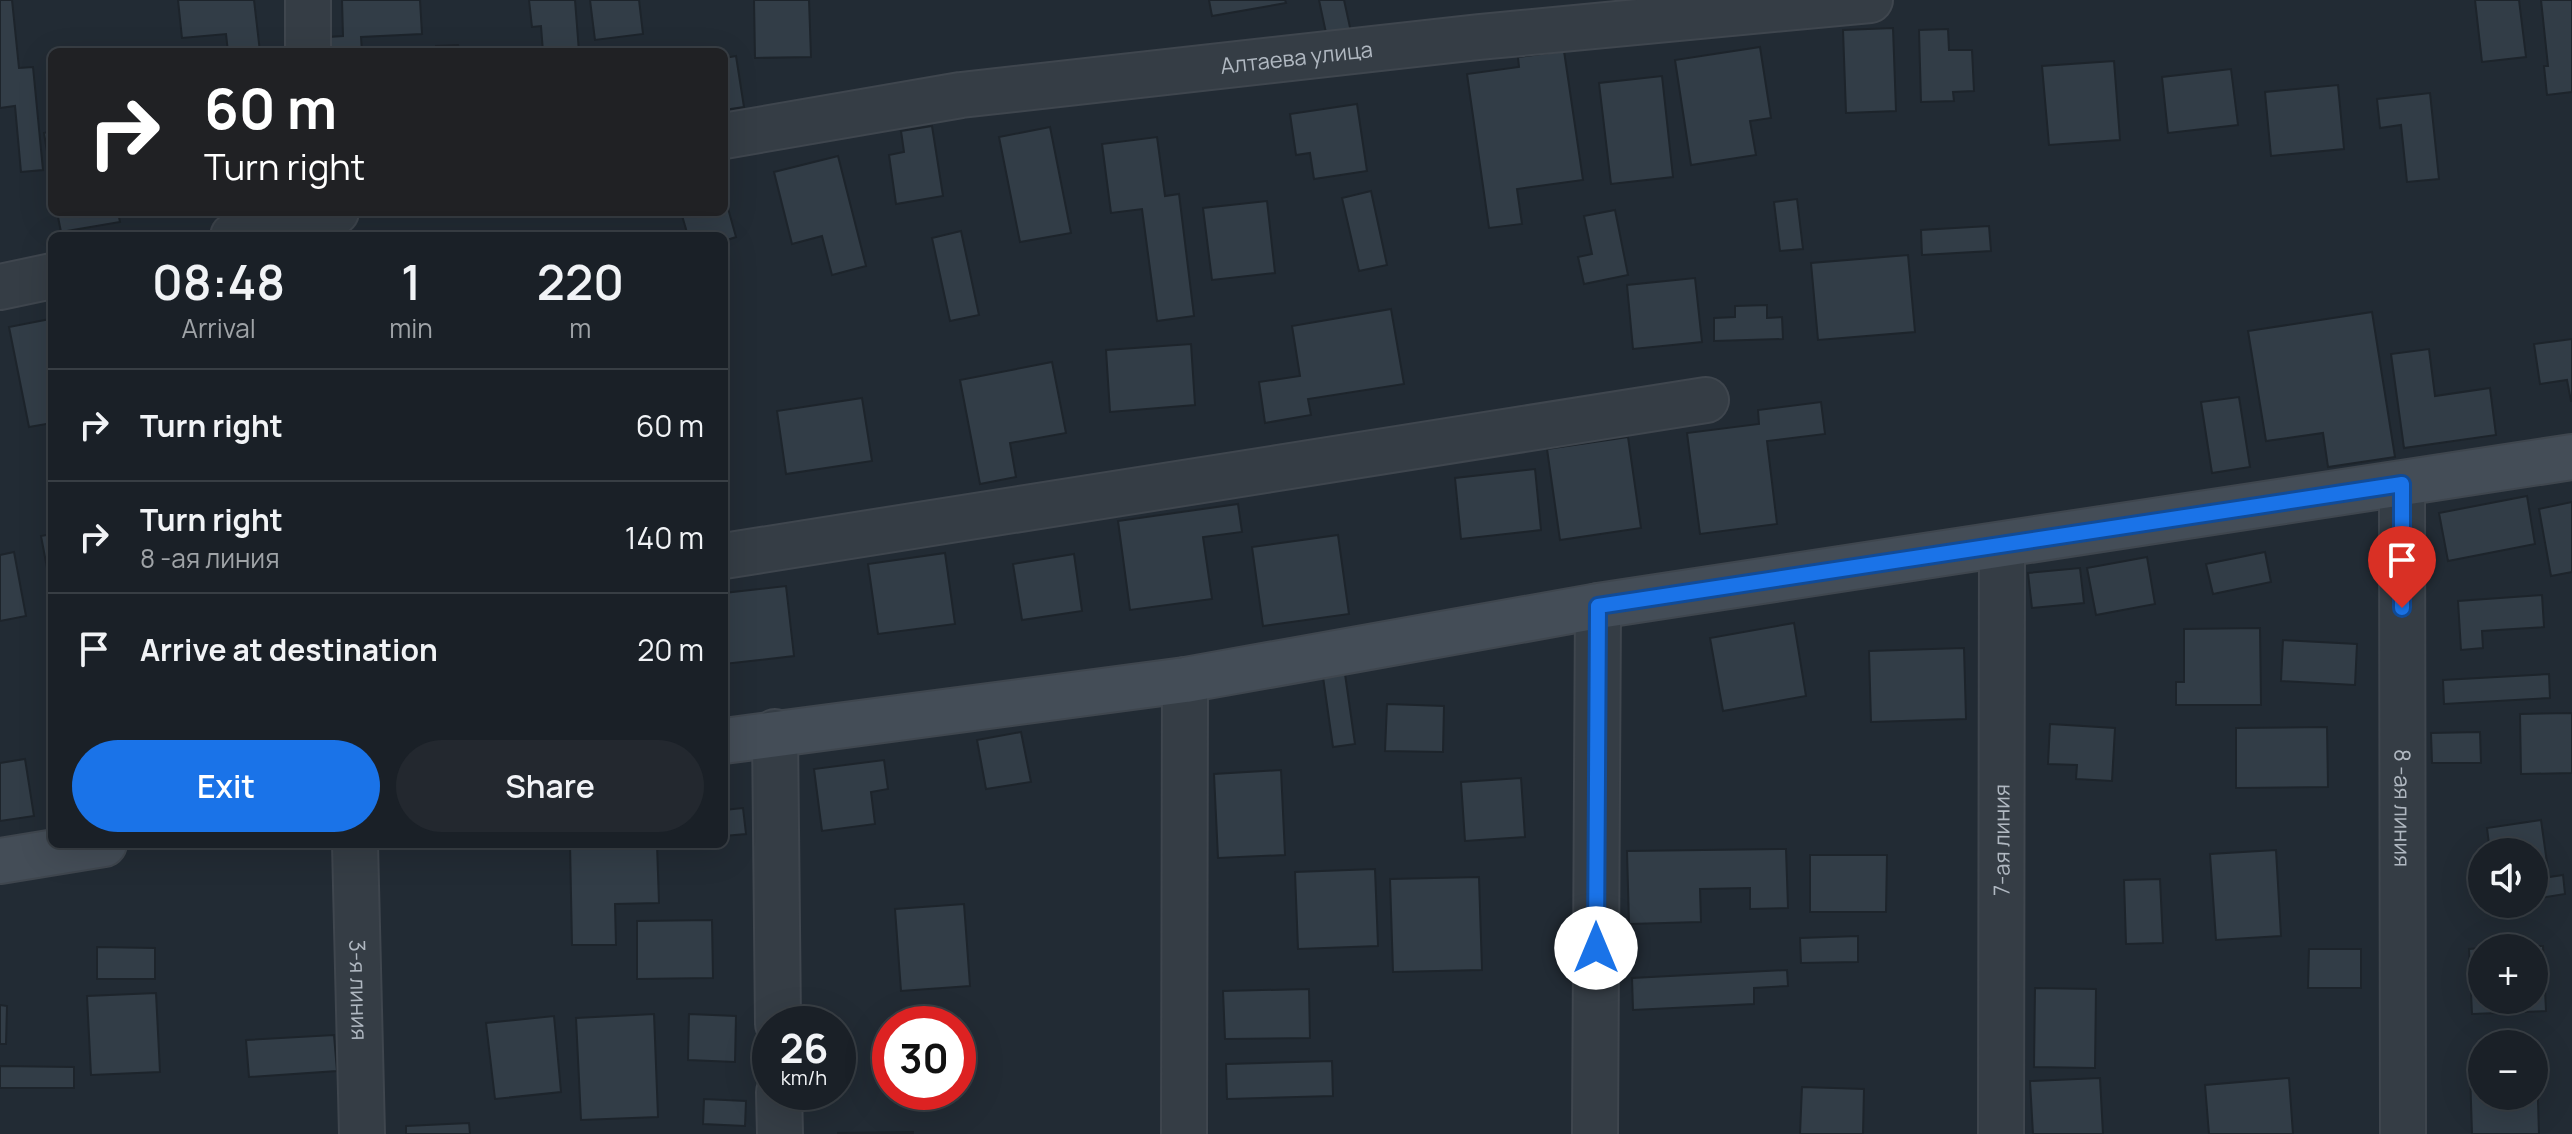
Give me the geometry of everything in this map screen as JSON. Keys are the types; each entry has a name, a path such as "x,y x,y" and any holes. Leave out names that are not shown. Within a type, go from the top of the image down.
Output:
{"street":[{"path":"308,0 308,48"},
{"name":"Алтаева улица","path":"728,135 961,95 1463,38 1870,0"},
{"path":"248,232 310,216"},
{"path":"0,287 48,277"},
{"path":"728,555 1706,400"},
{"path":"728,740 1185,680 1598,606 2572,457"},
{"name":"8 -ая линия","path":"2402,484 2403,1134"},
{"name":"7-ая линия","path":"2001,1134 2002,546"},
{"path":"1595,1134 1598,606"},
{"path":"1184,1134 1185,680"},
{"path":"775,732 778,1006"},
{"path":"0,861 60,848"},
{"name":"3-я линия","path":"355,848 362,1134"},
{"path":"779,1110 780,1134"}],"building":[{"path":"0,0 12,0 19,68 33,67 43,170 21,172 15,106 0,108"},
{"path":"178,0 254,0 260,48 228,48 226,34 182,38"},
{"path":"342,0 420,0 422,34 361,37 362,48 328,48 328,37 343,36"},
{"path":"529,0 575,0 579,48 543,48 541,26 532,27"},
{"path":"590,0 639,0 643,34 595,40"},
{"path":"754,0 809,0 811,57 755,58"},
{"path":"1209,0 1285,0 1286,3 1212,16"},
{"path":"1319,0 1344,0 1353,41 1329,47"},
{"path":"2475,0 2519,0 2526,57 2482,62"},
{"path":"2541,0 2572,0 2572,92 2547,95 2544,66 2548,66"},
{"path":"1893,28 1896,111 1846,113 1843,30"},
{"path":"1948,29 1949,50 1972,50 1974,91 1953,92 1954,101 1921,102 1919,30"},
{"path":"458,45 458,48 436,48"},
{"path":"1760,47 1771,118 1750,121 1756,155 1691,165 1675,60"},
{"path":"1564,51 1583,180 1517,189 1522,224 1489,228 1467,74 1519,67 1518,57"},
{"path":"736,56 744,107 728,109 728,57"},
{"path":"2114,61 2120,140 2049,145 2042,66"},
{"path":"2231,69 2238,125 2168,133 2162,77"},
{"path":"1662,76 1673,177 1611,184 1599,83"},
{"path":"2338,85 2344,149 2271,156 2265,92"},
{"path":"2430,93 2439,179 2407,182 2401,125 2380,128 2377,99"},
{"path":"1357,104 1367,171 1314,179 1310,153 1296,155 1290,114"},
{"path":"932,126 943,196 896,204 889,155 904,152 901,131"},
{"path":"1050,127 1071,233 1020,242 999,137"},
{"path":"48,132 48,157 44,133"},
{"path":"1157,137 1165,196 1179,194 1194,316 1157,321 1142,209 1111,213 1102,144"},
{"path":"838,156 866,266 832,275 822,236 792,244 774,172"},
{"path":"1371,191 1387,265 1359,271 1342,198"},
{"path":"1797,199 1803,249 1780,251 1774,202"},
{"path":"1267,201 1275,273 1212,280 1203,208"},
{"path":"728,208 736,237 728,240 728,232 687,232 682,216 728,216"},
{"path":"1615,210 1628,275 1584,284 1578,257 1592,254 1584,216"},
{"path":"58,216 119,216 120,222 61,232"},
{"path":"1989,226 1991,251 1922,255 1921,230"},
{"path":"961,231 979,315 950,321 932,238"},
{"path":"1908,255 1915,332 1818,340 1811,263"},
{"path":"1695,278 1702,342 1633,349 1627,285"},
{"path":"1767,305 1767,318 1782,317 1783,339 1714,341 1714,318 1735,317 1735,306"},
{"path":"1391,309 1404,384 1308,399 1311,415 1265,423 1259,382 1300,376 1292,326"},
{"path":"2372,312 2395,457 2328,467 2323,433 2266,441 2248,331"},
{"path":"48,319 48,424 29,427 9,327"},
{"path":"2572,339 2571,401 2567,380 2540,384 2534,344"},
{"path":"1191,344 1195,405 1110,412 1106,350"},
{"path":"2429,349 2435,396 2490,388 2496,435 2404,448 2391,354"},
{"path":"1052,362 1066,433 1010,443 1016,477 980,484 960,380"},
{"path":"2239,397 2250,467 2212,473 2201,402"},
{"path":"862,398 872,461 786,474 777,411"},
{"path":"1821,402 1825,434 1767,441 1777,524 1700,534 1687,433 1759,424 1758,410"},
{"path":"1628,437 1641,528 1560,540 1547,449"},
{"path":"1535,469 1541,530 1461,539 1455,478"},
{"path":"2527,496 2535,544 2448,561 2439,513"},
{"path":"2572,502 2572,572 2551,576 2539,509"},
{"path":"1238,504 1242,532 1203,537 1212,599 1130,610 1118,521"},
{"path":"48,535 48,573 41,536"},
{"path":"1338,535 1349,614 1263,626 1252,547"},
{"path":"14,552 26,616 0,621 0,555"},
{"path":"2265,552 2271,582 2213,594 2206,564"},
{"path":"945,553 955,624 878,634 868,564"},
{"path":"1074,554 1082,611 1022,620 1013,564"},
{"path":"2147,557 2155,604 2096,615 2087,568"},
{"path":"2080,568 2084,603 2032,608 2028,573"},
{"path":"786,586 794,656 728,664 728,593"},
{"path":"2542,595 2544,627 2482,631 2483,648 2461,650 2458,601"},
{"path":"1794,623 1806,696 1723,711 1710,638"},
{"path":"2260,628 2261,705 2176,705 2176,682 2184,682 2184,629"},
{"path":"2283,640 2357,644 2355,685 2281,681"},
{"path":"1964,648 1966,719 1871,722 1869,651"},
{"path":"1345,674 1355,744 1333,747 1323,677"},
{"path":"2549,674 2550,698 2444,704 2443,680"},
{"path":"1387,704 1444,706 1443,752 1385,751"},
{"path":"2572,713 2572,773 2521,774 2520,714"},
{"path":"2050,724 2115,728 2112,781 2076,779 2077,765 2048,764"},
{"path":"2327,727 2328,787 2236,788 2236,728"},
{"path":"1021,732 1031,782 986,789 977,740"},
{"path":"2480,732 2481,763 2432,763 2431,733"},
{"path":"25,759 34,816 0,821 0,763"},
{"path":"884,760 888,789 871,792 875,824 822,831 814,769"},
{"path":"1281,770 1285,855 1218,858 1214,774"},
{"path":"1521,778 1525,837 1465,841 1461,782"},
{"path":"743,808 746,834 728,836 728,810"},
{"path":"2541,820 2544,838 2488,838 2487,828"},
{"path":"570,848 657,848 659,903 615,904 616,945 572,945"},
{"path":"1786,849 1788,908 1750,909 1750,888 1700,889 1701,922 1629,924 1627,851"},
{"path":"2276,850 2281,936 2216,940 2210,854"},
{"path":"1810,855 1887,855 1886,912 1810,912"},
{"path":"1375,869 1378,946 1298,949 1295,872"},
{"path":"2548,870 2549,877 2563,875 2565,894 2548,897"},
{"path":"1479,877 1482,970 1393,972 1390,879"},
{"path":"2160,879 2163,943 2126,944 2124,880"},
{"path":"964,904 970,986 901,991 895,909"},
{"path":"712,920 713,978 637,979 637,921"},
{"path":"1858,936 1858,962 1801,963 1800,938"},
{"path":"97,947 155,948 155,979 97,979"},
{"path":"2309,949 2361,949 2361,988 2308,988"},
{"path":"1787,970 1788,986 1754,988 1754,1004 1633,1010 1632,978"},
{"path":"2035,988 2096,989 2095,1068 2034,1067"},
{"path":"1309,989 1310,1038 1225,1039 1223,991"},
{"path":"156,993 160,1072 91,1075 87,996"},
{"path":"0,1005 7,1006 6,1044 0,1044"},
{"path":"654,1014 658,1117 581,1120 576,1018"},
{"path":"689,1014 736,1016 735,1062 688,1060"},
{"path":"554,1016 561,1092 495,1099 486,1023"},
{"path":"334,1035 337,1071 249,1077 246,1040"},
{"path":"1332,1061 1333,1096 1227,1099 1226,1064"},
{"path":"0,1066 74,1067 74,1088 0,1088"},
{"path":"2100,1078 2103,1134 2033,1134 2030,1081"},
{"path":"2289,1078 2293,1134 2209,1134 2205,1085"},
{"path":"1802,1087 1864,1089 1863,1134 1800,1134"},
{"path":"704,1099 746,1101 745,1126 703,1124"},
{"path":"2471,1110 2538,1110 2539,1134 2472,1134"},
{"path":"469,1123 470,1134 406,1134 406,1126"},
{"path":"913,1132 913,1134 837,1133"}],"route":[{"path":"1596,948 1598,606 2402,484 2402,608"}]}
